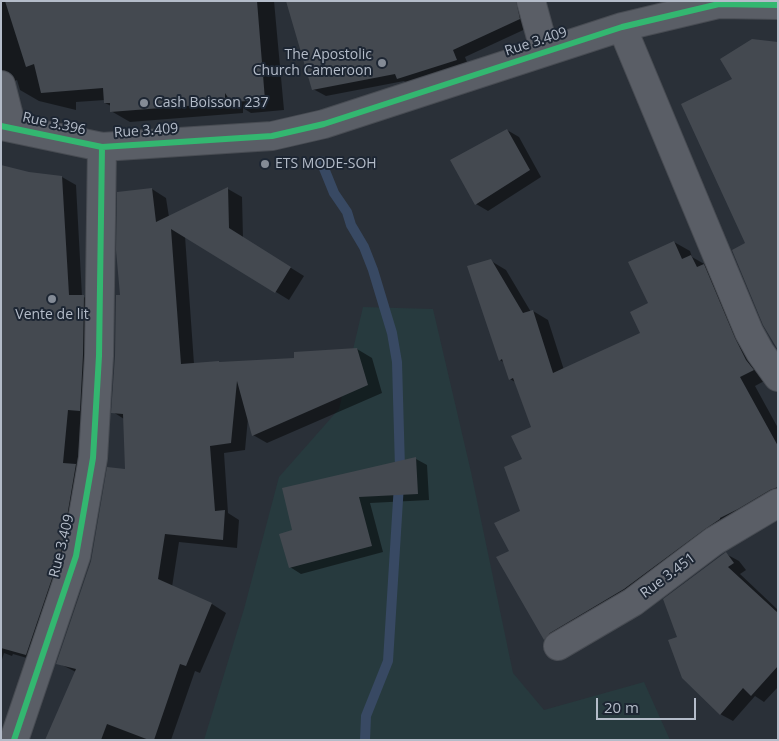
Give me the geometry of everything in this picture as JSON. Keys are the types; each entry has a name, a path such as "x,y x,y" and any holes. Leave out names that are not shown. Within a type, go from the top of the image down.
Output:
{"street":[{"path":"531,1 545,52"},
{"name":"Rue 3.409","path":"14,740 76,556 93,458 99,356 102,147 272,136 324,124 622,27 719,4 778,4"},
{"path":"622,27 749,332 760,352 778,377"},
{"path":"1,85 6,127"},
{"name":"Rue 3.396","path":"6,127 102,147"},
{"name":"Rue 3.451","path":"558,646 633,602 714,541 778,503"}],"green space":[{"path":"363,307 433,309 471,472 513,673 544,710 644,682 670,740 204,740 244,609 279,477 339,409"}],"building":[{"path":"5,1 257,1 265,100 231,102 225,93 225,103 110,112 110,103 104,103 103,88 41,93 34,64 26,67"},
{"path":"286,1 516,1 520,19 453,50 457,60 397,79 395,74 312,90"},
{"path":"752,39 778,42 778,350 763,325 732,250 745,243 681,104 732,79 720,59"},
{"path":"507,129 530,170 475,205 450,160"},
{"path":"1,165 29,172 62,176 69,295 84,295 80,411 68,410 63,463 76,464 61,552 26,655 1,648"},
{"path":"228,187 229,228 291,267 275,293 171,229 181,364 294,358 294,352 357,348 368,385 252,436 237,381 231,443 210,446 215,511 225,510 223,540 165,534 158,579 212,603 186,666 180,664 154,740 149,740 107,724 101,740 45,740 76,669 56,664 91,561 107,467 125,469 123,414 111,413 115,356 116,295 120,295 116,250 117,192 152,188 156,222"},
{"path":"674,241 682,259 691,255 697,267 704,264 735,338 746,360 754,370 740,377 778,446 778,487 720,518 624,589 550,633 544,640 496,557 509,551 494,523 520,511 504,467 522,459 511,436 531,427 513,378 509,380 502,359 499,361 467,266 491,259 523,313 533,310 553,373 640,333 630,312 648,303 628,262"},
{"path":"416,457 418,494 359,497 372,546 289,568 279,534 292,530 282,488"},
{"path":"726,552 734,563 728,567 778,613 778,666 751,696 743,688 720,715 682,678 668,640 677,637 663,599"}],"waterway":[{"path":"321,161 334,193 347,212 351,225 364,247 373,270 392,333 397,362 400,468 388,661 366,716 365,740"}],"cycle path":[{"path":"1,126 102,147 272,136 324,124 622,27 719,4 778,5"},
{"path":"14,740 76,556 93,458 99,356 102,147"}],"place":[{"name":"The Apostolic Church Cameroon","path":"382,63"},
{"name":"Cash Boisson 237","path":"144,103"},
{"name":"ETS MODE-SOH","path":"265,164"},
{"name":"Vente de lit","path":"52,299"}]}
